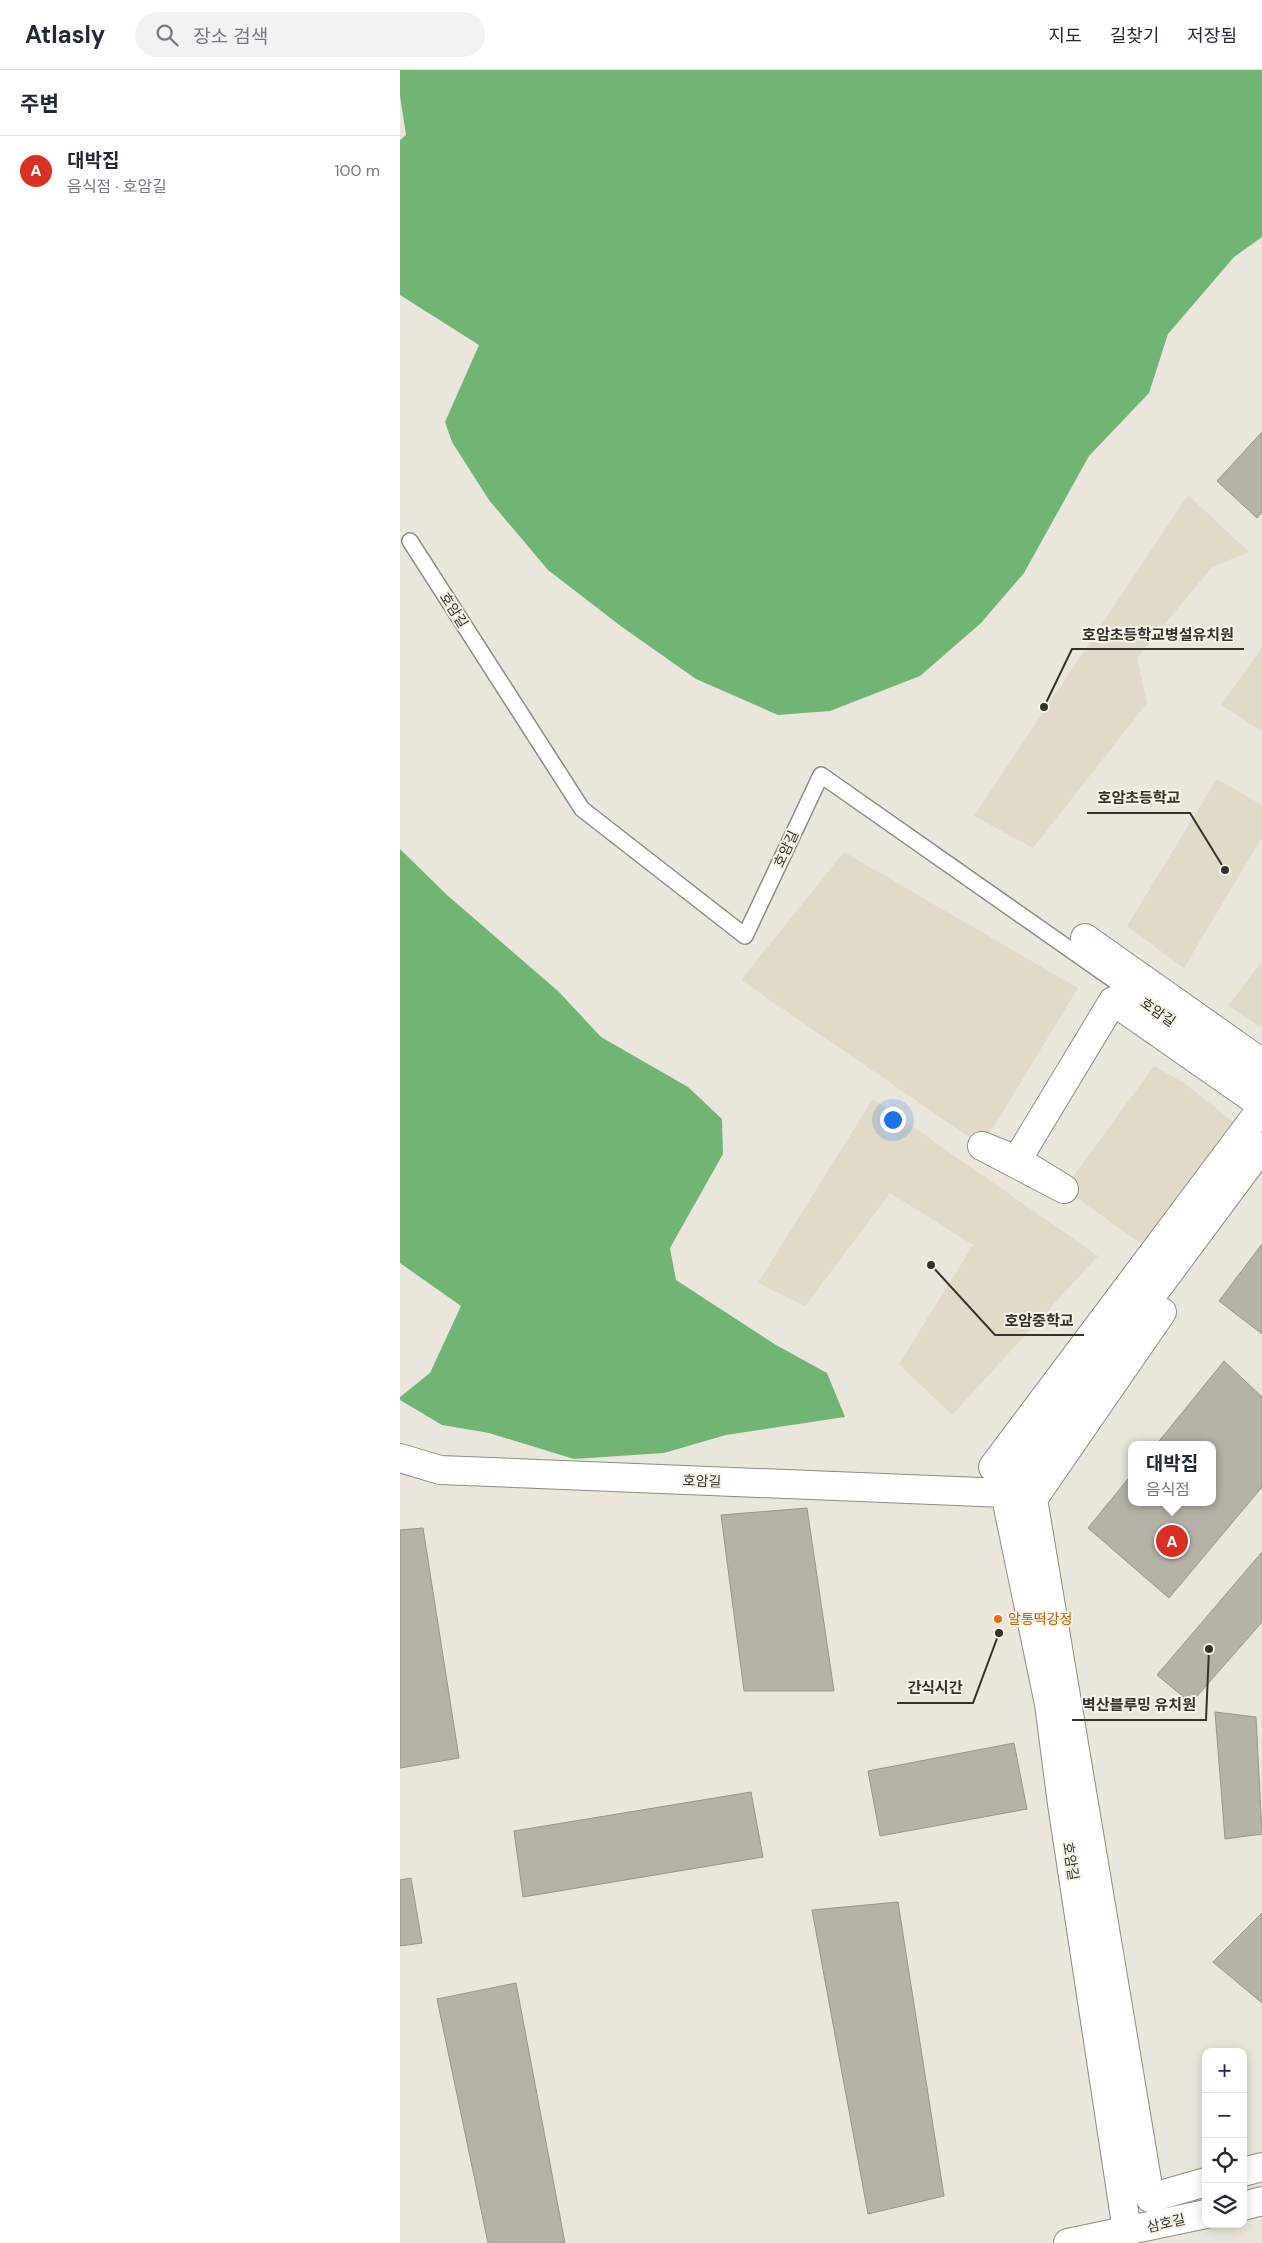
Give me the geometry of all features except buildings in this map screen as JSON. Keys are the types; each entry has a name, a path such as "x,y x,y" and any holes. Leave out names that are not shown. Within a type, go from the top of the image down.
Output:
{"street":[{"path":"1085,938 1262,1063"},
{"path":"993,1468 1262,1107 1113,1001 1017,1160"},
{"path":"1005,1493 1262,1147"},
{"path":"1202,2183 1150,2198 1034,1499 1262,1166"},
{"name":"호암길","path":"400,1458 440,1470 1005,1493 1049,1704 1062,1804 1128,2231"},
{"path":"1247,2171 1262,2167"},
{"path":"1247,2205 1262,2201"},
{"name":"삼호길","path":"1068,2243 1202,2215"}],"lane":[{"name":"호암길","path":"410,541 582,809 745,936 821,774 1262,1084"}],"shaded area":[{"path":"1188,495 1249,552 1212,567 1137,658 1147,703 1033,848 974,816"},
{"path":"1262,647 1262,731 1221,705"},
{"path":"1217,779 1262,805 1262,837 1184,968 1127,926"},
{"path":"844,852 1078,988 982,1146 741,980"},
{"path":"1262,961 1262,1028 1228,1006"},
{"path":"1154,1066 1184,1083 1237,1125 1150,1250 1064,1189"},
{"path":"873,1099 1098,1256 952,1415 899,1364 973,1245 890,1193 805,1306 758,1283"}],"green space":[{"path":"400,70 1262,70 1262,237 1234,257 1168,334 1149,393 1089,456 1024,573 981,623 920,676 830,711 778,715 696,679 622,627 548,570 489,500 452,442 445,422 479,345 400,295 400,140 406,135 400,96"},
{"path":"400,849 447,895 559,992 601,1037 688,1087 722,1119 723,1154 670,1248 676,1280 776,1345 827,1373 845,1417 726,1435 664,1453 574,1459 489,1433 442,1425 400,1400 400,1397 430,1373 461,1306 400,1263"}],"place":[{"name":"호암초등학교병설유치원","path":"1044,707"},
{"name":"호암초등학교","path":"1225,870"},
{"name":"호암중학교","path":"931,1265"},
{"name":"대박집","path":"1172,1541"},
{"name":"알통떡강정","path":"998,1619"},
{"name":"간식시간","path":"999,1633"},
{"name":"벽산블루밍 유치원","path":"1209,1649"}]}
